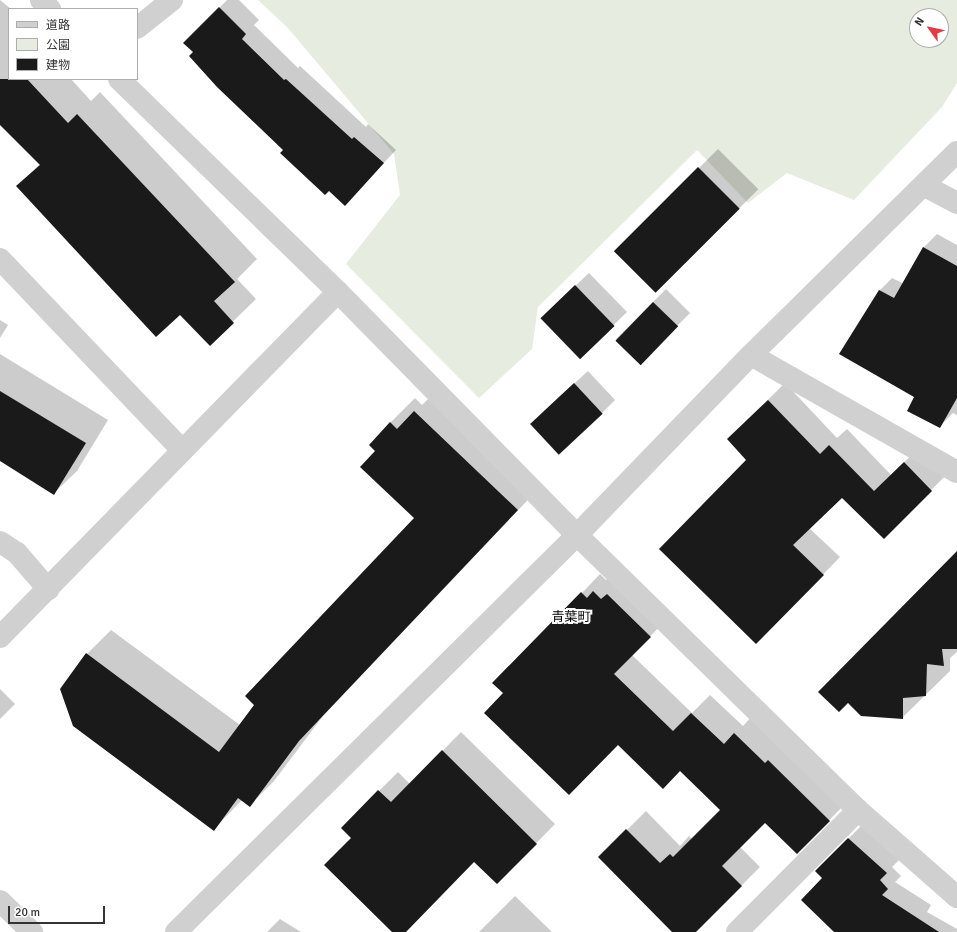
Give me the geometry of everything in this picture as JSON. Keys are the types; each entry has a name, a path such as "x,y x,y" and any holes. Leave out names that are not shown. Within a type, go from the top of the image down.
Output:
{"street":[{"path":"41,0 49,8"},
{"path":"138,27 172,0"},
{"path":"120,80 338,292 577,535 858,810 957,897"},
{"path":"176,932 577,535 751,355 925,186 957,152"},
{"path":"925,186 957,203"},
{"path":"0,259 182,450"},
{"path":"0,637 338,292"},
{"path":"751,355 957,472"},
{"path":"0,542 17,553 48,589"},
{"path":"737,932 858,810"},
{"path":"0,900 32,932"}],"green space":[{"path":"258,0 957,0 957,83 942,107 854,200 787,173 748,203 697,150 538,307 532,349 479,398 346,264 400,195 394,154 287,27"}],"building":[{"path":"219,7 246,34 242,39 284,80 286,79 352,139 354,137 384,163 345,206 329,191 325,195 280,153 283,150 217,87 189,56 193,52 183,43"},
{"path":"0,79 28,80 68,123 77,114 235,282 214,301 234,323 210,346 180,315 156,337 16,186 40,165 0,125"},
{"path":"698,167 740,209 656,293 614,251"},
{"path":"923,247 957,266 957,398 940,428 907,411 914,397 839,354 879,290 894,298"},
{"path":"575,285 615,326 580,359 540,318"},
{"path":"653,302 678,326 641,365 615,341"},
{"path":"574,383 603,414 559,455 530,424"},
{"path":"0,391 86,443 54,495 0,461"},
{"path":"768,400 820,454 829,445 874,491 904,462 932,491 884,539 842,498 793,545 824,575 756,644 659,549 746,460 727,439"},
{"path":"414,411 518,510 299,741 250,807 238,798 214,831 73,726 60,689 86,653 219,752 254,705 245,696 414,518 360,467 375,451 369,445 390,422 397,429"},
{"path":"957,551 957,649 942,649 944,666 927,664 926,696 903,698 903,719 861,716 848,703 839,712 818,692"},
{"path":"593,591 601,599 607,594 651,637 614,674 673,731 691,713 724,744 734,733 765,763 768,760 830,821 797,854 765,823 722,866 742,886 696,932 672,932 598,857 626,829 660,863 670,854 673,857 720,810 680,771 663,789 618,745 569,795 484,713 503,693 492,683 581,592 587,598"},
{"path":"442,750 537,844 497,884 474,862 406,932 392,932 324,865 351,838 341,828 378,790 391,802"},
{"path":"848,838 887,873 880,880 888,889 882,895 939,932 834,932 801,900 822,878 815,871"}],"district":[{"name":"青葉町","path":"571,617"}]}
